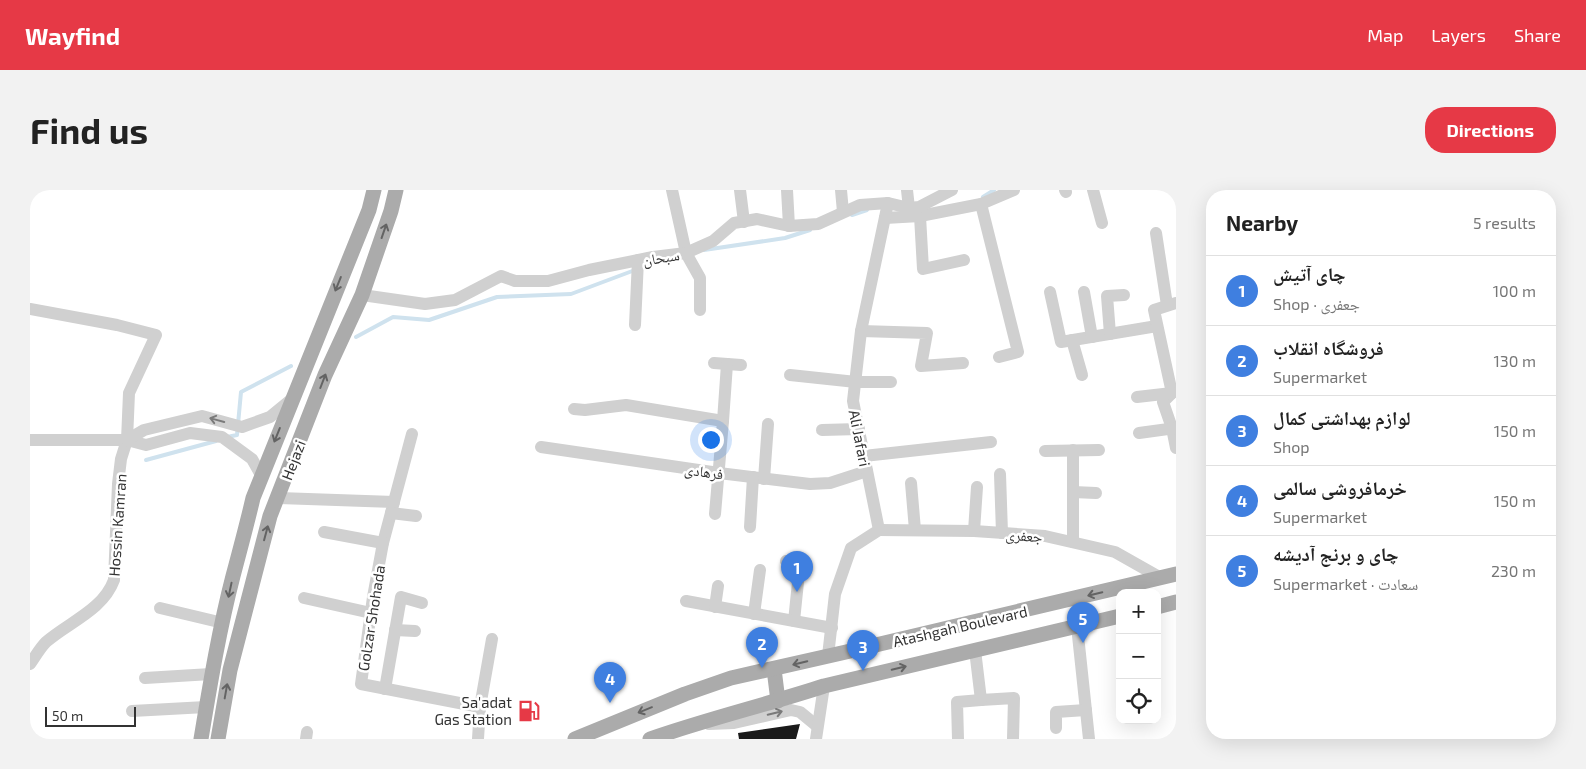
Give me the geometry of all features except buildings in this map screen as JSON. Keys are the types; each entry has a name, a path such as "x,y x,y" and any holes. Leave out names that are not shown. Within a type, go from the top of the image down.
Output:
{"main road":[{"name":"Hejazi","path":"200,739 211,674 253,498 369,210 374,190"},
{"name":"Hejazi","path":"218,739 230,670 270,516 279,498 325,375 362,295 396,190"},
{"name":"Atashgah Boulevard","path":"575,739 685,694 731,678 1176,574"},
{"path":"1161,606 1176,604"},
{"name":"Atashgah Boulevard","path":"650,739 824,686 1116,617"},
{"path":"774,669 778,701"}],"street":[{"path":"672,190 686,254 700,278 700,310"},
{"path":"740,190 744,222"},
{"path":"787,190 789,226"},
{"path":"841,190 843,212"},
{"path":"907,190 909,208 919,207 952,190"},
{"path":"884,218 920,216 982,204 1014,190"},
{"path":"1093,190 1102,223"},
{"name":"سبحان","path":"362,295 424,304 455,300 502,276 514,281 548,281 589,270 653,257 686,254 713,241 734,223 757,219 789,226 818,224 860,205 888,203 909,208"},
{"name":"Ali Jafari","path":"879,530 853,402 861,331 888,203"},
{"path":"982,204 1018,352 998,357"},
{"path":"920,216 923,268 964,260"},
{"path":"1156,233 1172,304 1154,310 1172,393"},
{"path":"635,325 638,260"},
{"path":"1050,292 1061,342 1157,326"},
{"path":"1084,292 1092,337"},
{"path":"1110,334 1107,296 1124,295"},
{"name":"Hossin Kamran","path":"30,309 117,325 156,335 129,393 127,440 121,459 118,484 114,580 110,591 97,605 45,643 30,664"},
{"path":"861,331 926,333 921,366 963,363"},
{"path":"1072,340 1082,375"},
{"path":"714,514 724,421 720,363 741,365"},
{"path":"790,375 856,382 892,382"},
{"path":"1137,397 1172,393"},
{"path":"1172,393 1163,402 1174,428 1176,448"},
{"path":"127,440 144,430 202,416 242,427 270,417 292,399"},
{"path":"574,409 585,410 626,405 724,421"},
{"path":"750,527 768,424"},
{"path":"1139,433 1174,428"},
{"path":"822,430 859,429"},
{"path":"30,440 127,440 146,445 190,433 222,437 252,459 261,475"},
{"name":"Golzar Shohada","path":"412,434 383,543 361,684 480,707"},
{"path":"864,456 991,442"},
{"name":"فرهادی","path":"541,446 719,473 810,484 830,483 867,470"},
{"path":"1073,450 1073,542"},
{"path":"1045,451 1099,450"},
{"path":"1000,474 1002,533"},
{"path":"911,483 915,530"},
{"path":"974,532 977,487"},
{"path":"1073,492 1096,493"},
{"path":"279,498 392,507 416,516"},
{"path":"828,656 836,594 851,548 879,530"},
{"name":"جعفری","path":"879,530 1045,536 1115,552 1161,578"},
{"path":"324,532 383,543"},
{"path":"786,561 800,563 794,621"},
{"path":"754,614 760,570"},
{"path":"715,607 718,586"},
{"path":"385,688 401,597 422,603"},
{"path":"304,598 371,613"},
{"path":"686,601 832,628"},
{"path":"160,608 223,623"},
{"path":"1077,626 1089,739"},
{"path":"395,630 414,631"},
{"path":"478,739 480,707 492,639"},
{"path":"975,650 981,700"},
{"path":"145,678 211,674"},
{"path":"816,739 824,686"},
{"path":"958,739 957,702 1014,698 1014,739"},
{"path":"132,711 206,707"},
{"path":"692,725 734,723 791,710 800,712 818,726"},
{"path":"1056,728 1056,712 1086,710"}],"waterway":[{"path":"983,197 994,190"},
{"path":"852,215 867,210"},
{"path":"704,250 785,238 810,230"},
{"path":"356,337 393,317 429,320 497,297 571,294 659,261"},
{"path":"227,437 237,435 241,392 291,366"},
{"path":"146,460 216,441"}],"place":[{"name":"چای آتیش","path":"797,592"},
{"name":"چای و برنج آدیشه","path":"1083,643"},
{"name":"فروشگاه انقلاب","path":"762,668"},
{"name":"لوازم بهداشتی کمال","path":"863,671"},
{"name":"خرمافروشی سالمی","path":"610,703"},
{"name":"Sa'adat Gas Station","path":"529,711"}]}
